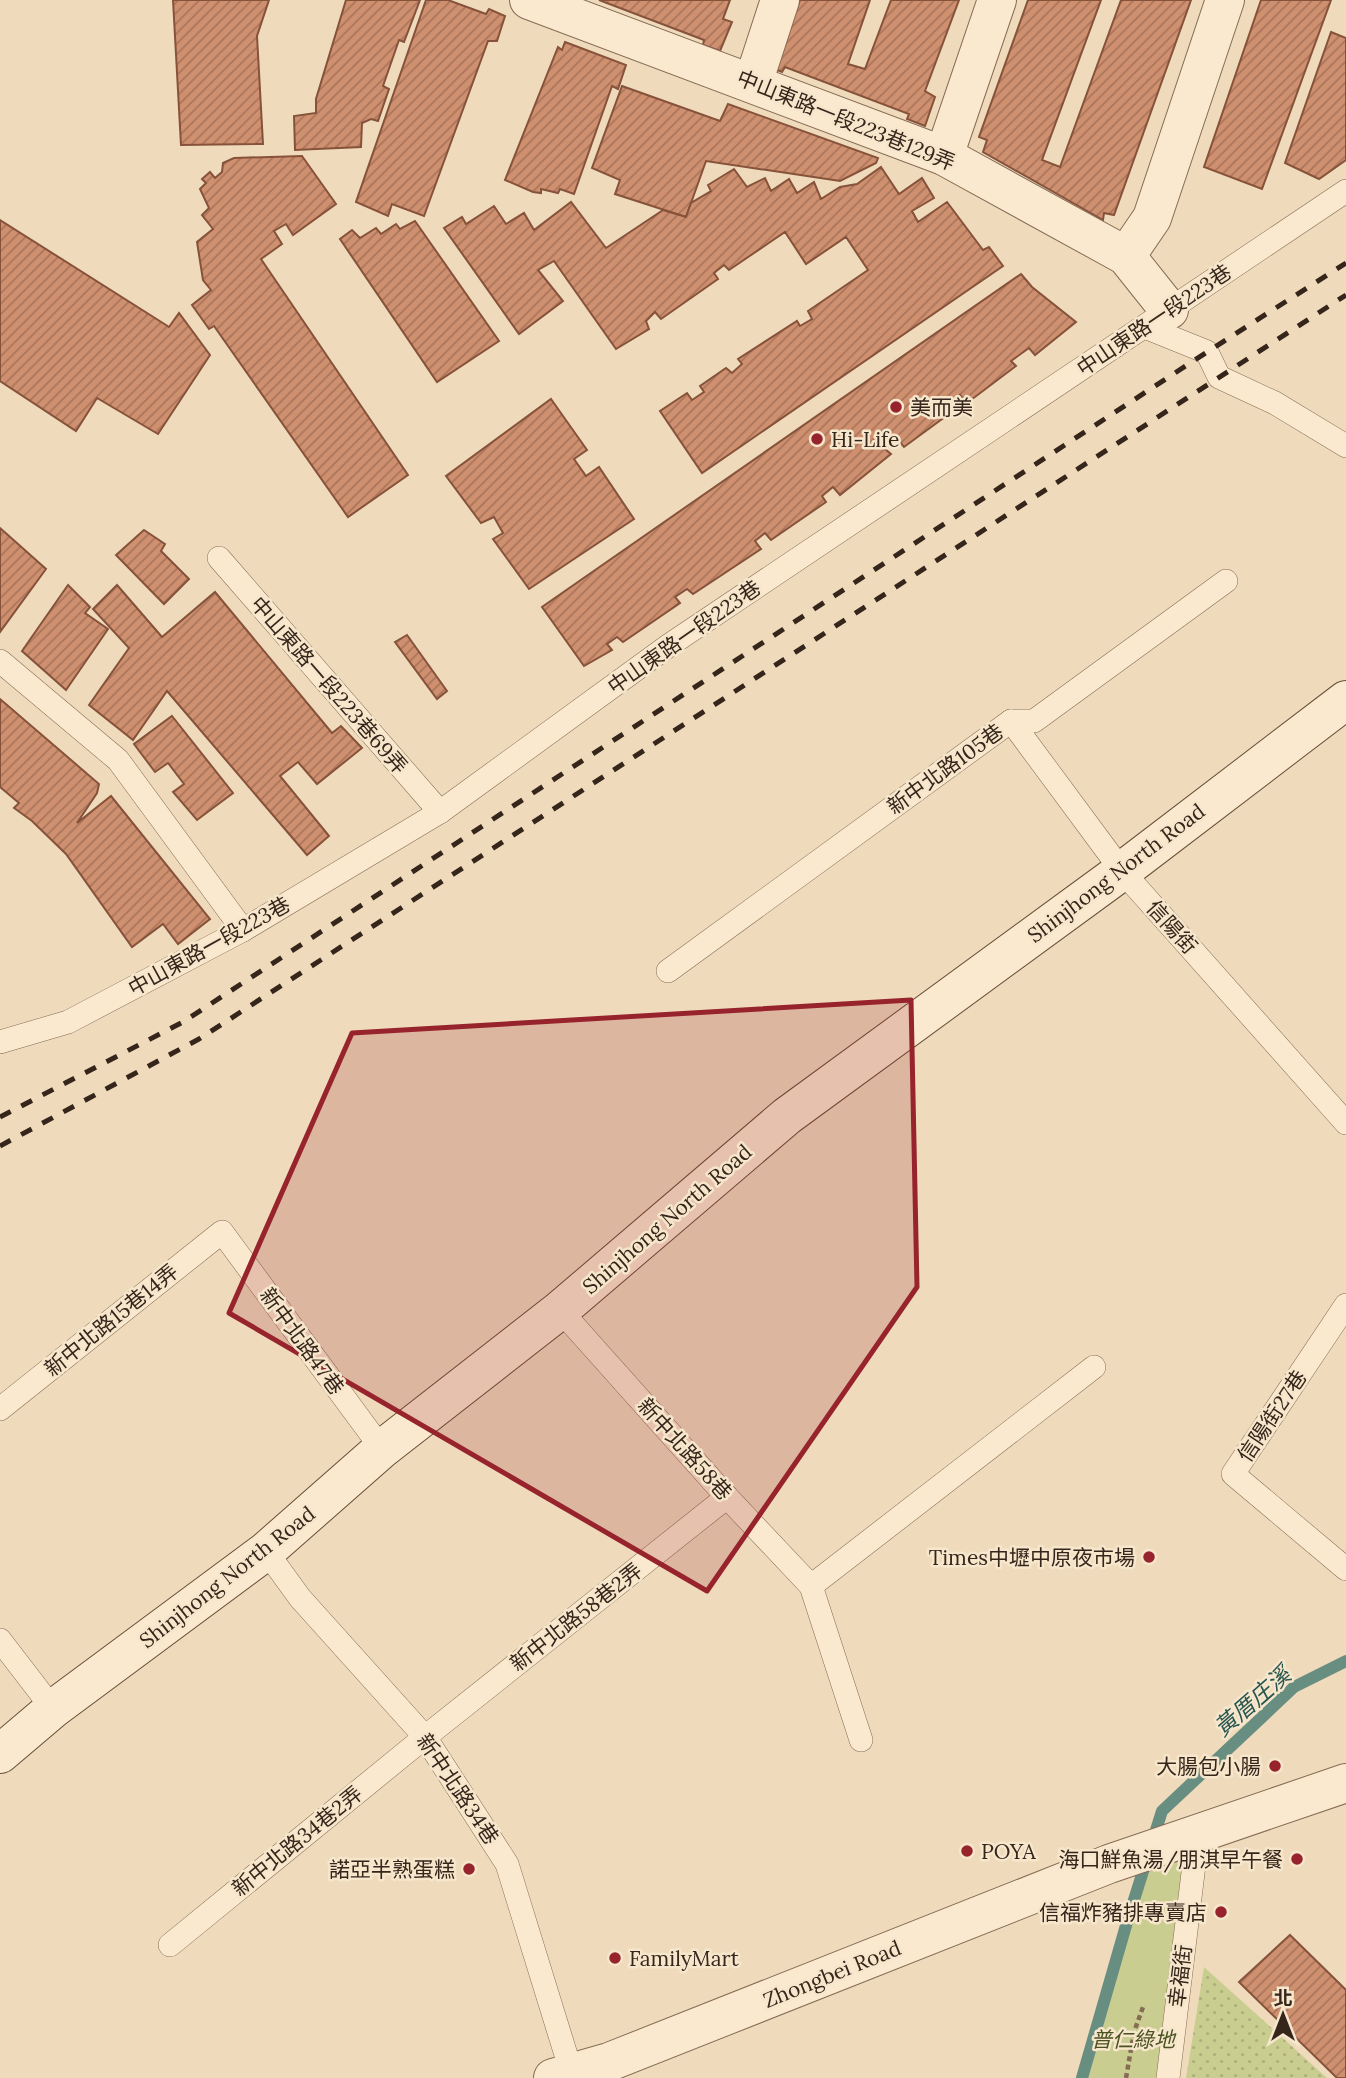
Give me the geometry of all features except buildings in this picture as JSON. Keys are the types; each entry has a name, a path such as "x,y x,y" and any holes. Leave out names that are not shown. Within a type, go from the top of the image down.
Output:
{"street":[{"path":"753,83 780,0"},
{"path":"944,156 997,0"},
{"path":"1126,256 1152,218 1225,0"},
{"name":"中山東路一段223巷129弄","path":"547,4 944,156 1126,256 1157,318"},
{"name":"Shinjhong North Road","path":"0,1754 53,1709 266,1551 382,1449 560,1310 787,1116 1122,871 1346,700"},
{"path":"1198,1832 1346,1783"},
{"name":"Zhongbei Road","path":"562,2075 612,2070 1109,1864 1198,1832"}],"lane":[{"name":"中山東路一段223巷","path":"0,1042 68,1022 243,930 440,812 668,646 1346,191"},
{"path":"1157,318 1207,352 1219,377 1275,402 1346,446"},
{"name":"中山東路一段223巷69弄","path":"219,558 440,812"},
{"name":"新中北路105巷","path":"668,971 1010,721 1034,721 1226,581"},
{"path":"0,661 118,760 243,930"},
{"name":"信陽街","path":"1010,721 1122,871 1346,1123"},
{"name":"新中北路15巷14弄","path":"0,1409 222,1232"},
{"name":"新中北路47巷","path":"222,1232 382,1449"},
{"name":"信陽街27巷","path":"1346,1305 1233,1474 1346,1569"},
{"name":"新中北路58巷","path":"560,1310 727,1497 811,1586 861,1741"},
{"path":"811,1586 1094,1367"},
{"name":"新中北路58巷2弄","path":"425,1737 727,1497"},
{"name":"新中北路34巷","path":"266,1551 300,1598 425,1737 507,1864 562,2075"},
{"path":"0,1640 53,1709"},
{"name":"新中北路34巷2弄","path":"170,1945 425,1737"},
{"name":"幸福街","path":"1168,2078 1198,1832"}],"highlighted area":[{"path":"911,1000 917,1287 707,1591 229,1313 352,1033"}],"green space":[{"name":"普仁綠地","path":"1198,1832 1168,2078 1082,2078 1151,1845"},
{"path":"1204,1967 1327,2078 1186,2078"}],"waterway":[{"name":"黃厝庄溪","path":"1082,2078 1162,1811 1294,1687 1346,1661"}],"railway":[{"path":"0,1117 183,1022 1346,263"},
{"path":"0,1146 199,1039 1346,295"}],"place":[{"name":"美而美","path":"896,407"},
{"name":"Hi-Life","path":"817,439"},
{"name":"Times中壢中原夜市場","path":"1149,1557"},
{"name":"大腸包小腸","path":"1275,1766"},
{"name":"POYA","path":"967,1851"},
{"name":"海口鮮魚湯/朋淇早午餐","path":"1297,1859"},
{"name":"諾亞半熟蛋糕","path":"469,1869"},
{"name":"信福炸豬排專賣店","path":"1221,1912"},
{"name":"FamilyMart","path":"615,1958"}]}
